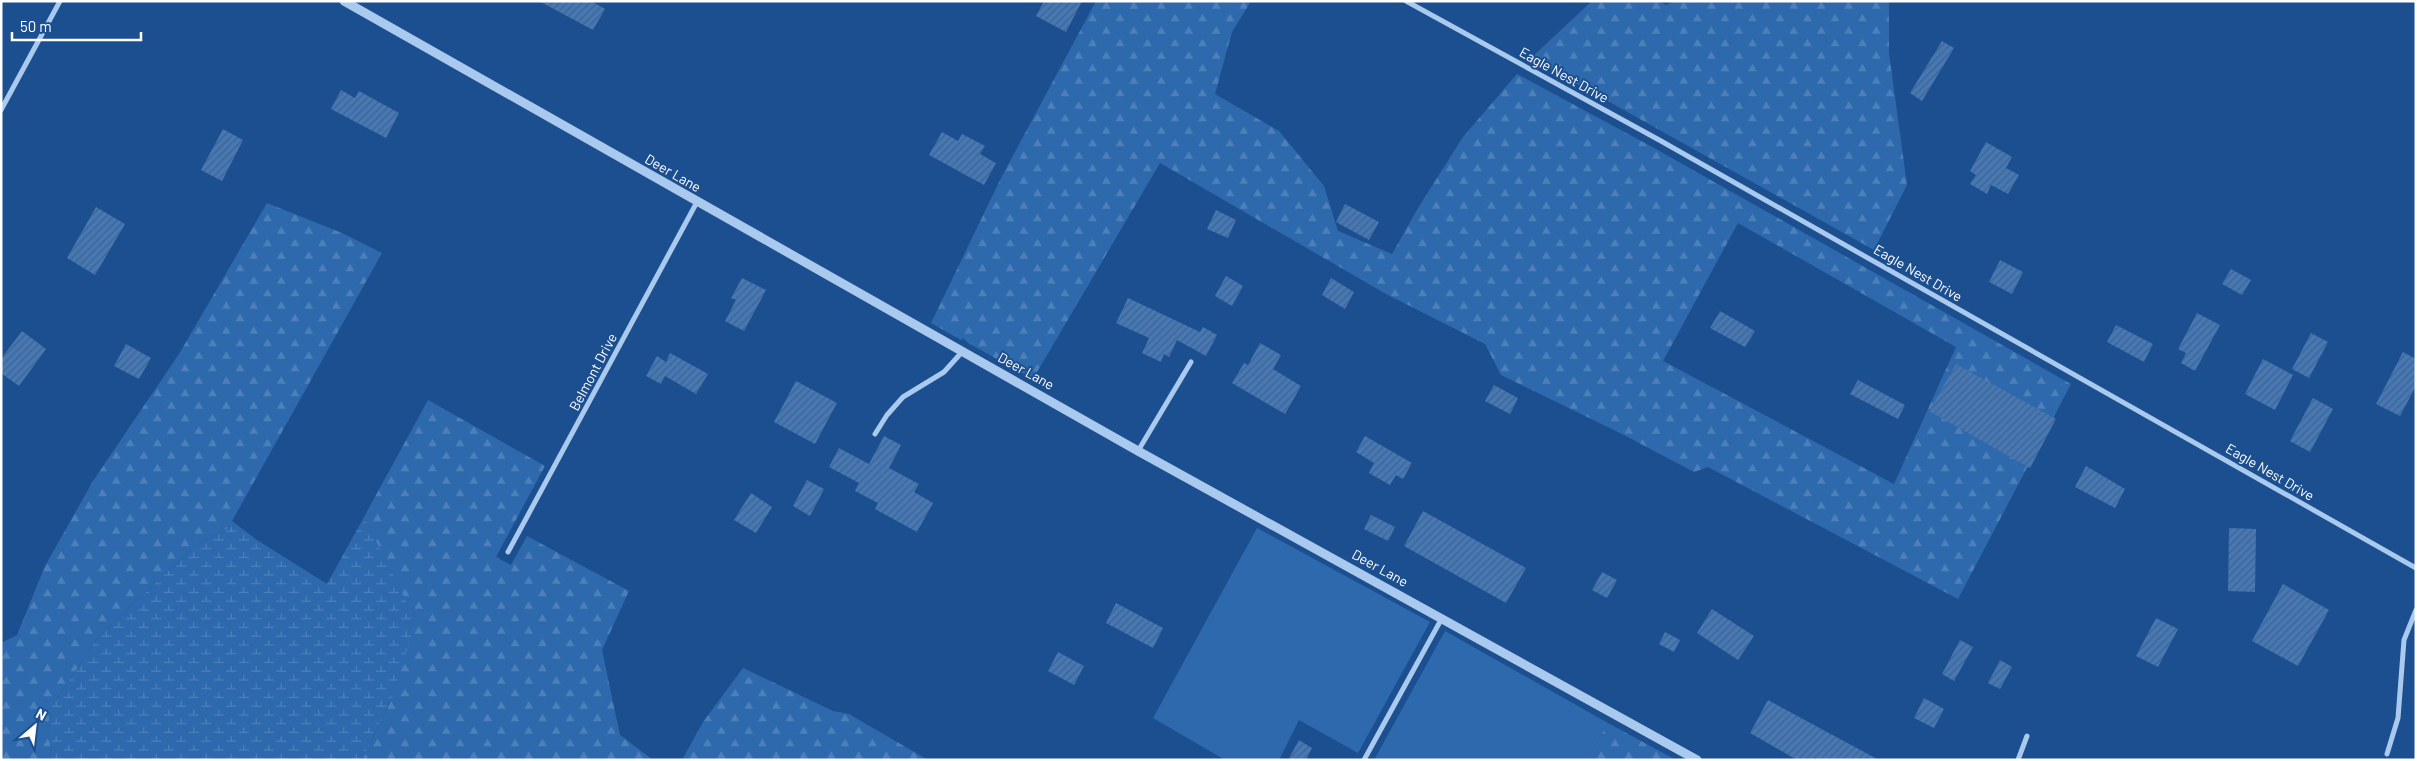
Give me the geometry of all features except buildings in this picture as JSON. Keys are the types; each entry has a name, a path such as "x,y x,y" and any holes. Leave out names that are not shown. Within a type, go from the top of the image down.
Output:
{"street":[{"path":"1,110 60,1"},
{"name":"Deer Lane","path":"344,1 1138,451 1697,760"},
{"name":"Eagle Nest Drive","path":"1406,1 1679,150 2416,568"},
{"name":"Belmont Drive","path":"508,552 697,202"},
{"path":"875,434 903,397 944,372 962,352"},
{"path":"1138,451 1191,362"},
{"path":"2386,754 2398,718 2404,640 2416,610"},
{"path":"1364,760 1443,618"},
{"path":"2018,760 2027,736"}],"green space":[{"path":"1096,1 1251,1 1232,32 1215,94 1279,131 1324,186 1338,231 1392,254 1418,208 1463,137 1517,74 1656,149 2071,384 1958,599 1708,467 1694,472 1622,434 1501,375 1485,344 1386,294 1160,163 1033,379 968,343 963,338 961,340 931,323 1001,178","holes":["1738,223 1956,347 1894,484 1663,361"]},
{"path":"1592,1 1657,1 1666,5 1675,1 1889,1 1889,53 1907,185 1874,250 1531,58"},
{"path":"267,203 342,233 382,253 232,521 236,524 195,546 99,636 49,710 51,760 1,760 1,643 17,635 45,566 93,481 179,354"},
{"path":"428,400 545,466 496,557 511,565 527,536 629,591 602,650 620,735 653,760 362,760 391,700 387,564 364,517"},
{"path":"364,517 416,621 391,700 362,760 51,760 49,710 99,636 195,546 236,524 257,540 327,584"},
{"path":"1257,528 1430,622 1358,753 1299,720 1279,760 1225,760 1153,718"},
{"path":"1445,631 1608,723 1587,760 1374,760"},
{"path":"743,668 833,711 849,714 928,760 682,760 703,722"},
{"path":"1608,723 1676,760 1587,760"}]}
